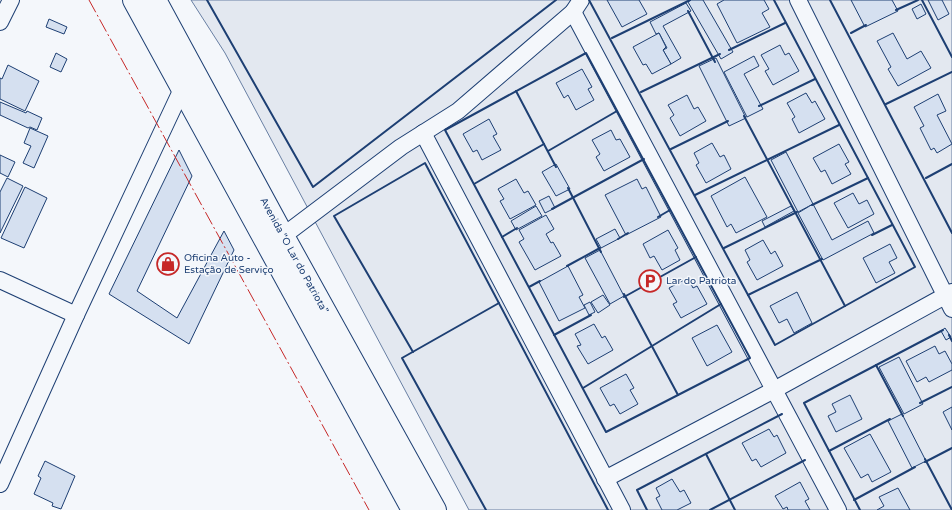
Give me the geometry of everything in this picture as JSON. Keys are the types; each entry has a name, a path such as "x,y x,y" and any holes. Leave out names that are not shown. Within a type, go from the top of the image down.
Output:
{"main road":[{"name":"Avenida \"O Lar do Patriota\"","path":"134,0 413,510"},
{"name":"Avenida \"O Lar do Patriota\"","path":"155,0 283,236 435,510"}],"street":[{"path":"0,22 11,0"},
{"path":"798,0 948,294 952,309"},
{"path":"283,236 401,147 458,111 577,6 774,390 838,510"},
{"path":"0,484 76,315 182,89"},
{"path":"423,134 622,510"},
{"path":"0,280 76,315"},
{"path":"605,479 774,390 948,294"}],"shaded area":[{"name":"Lar do Patriota","path":"191,0 952,0 952,510 469,510 225,53"}],"building":[{"path":"607,0 639,0 647,14 622,27"},
{"path":"691,0 703,0 733,52 721,59 688,2"},
{"path":"724,0 764,0 769,9 762,13 770,27 737,43 717,4"},
{"path":"851,0 892,0 898,11 865,27"},
{"path":"928,0 942,0 949,14 938,20"},
{"path":"686,3 691,11 663,26 681,58 671,64 663,50 667,48 659,33 656,34 650,22"},
{"path":"921,4 926,14 917,19 912,9"},
{"path":"49,19 67,27 64,34 46,27"},
{"path":"659,33 666,47 663,50 671,64 652,74 646,64 643,65 633,47"},
{"path":"893,33 907,59 921,51 931,68 898,86 888,69 891,67 877,41"},
{"path":"780,45 785,55 789,53 799,71 773,85 765,71 769,69 761,55"},
{"path":"56,53 67,59 61,72 50,67"},
{"path":"754,56 759,66 744,74 763,109 747,117 724,72"},
{"path":"716,58 746,118 729,126 699,66"},
{"path":"8,65 39,81 25,111 0,99 0,78 2,79"},
{"path":"582,69 592,87 588,89 594,100 576,110 568,95 564,98 556,83"},
{"path":"806,93 812,103 815,101 825,119 799,133 792,119 795,117 787,103"},
{"path":"938,94 946,111 937,115 952,144 937,153 934,148 931,150 920,128 924,126 914,107"},
{"path":"687,95 694,109 698,107 706,121 680,136 670,118 674,115 668,105"},
{"path":"0,102 26,113 27,111 42,118 37,130 30,127 28,128 0,115"},
{"path":"489,119 497,134 493,136 501,150 482,160 477,150 473,152 463,134"},
{"path":"30,128 48,136 34,168 23,163 31,146 24,143"},
{"path":"611,130 616,140 620,139 630,157 604,171 596,157 600,154 592,140"},
{"path":"712,143 720,157 724,155 731,169 706,183 696,165 699,163 694,153"},
{"path":"839,144 849,162 845,164 851,174 832,184 825,170 821,172 813,158"},
{"path":"179,150 192,176 137,291 177,318 224,231 234,250 189,344 109,294"},
{"path":"786,152 813,204 798,212 771,160"},
{"path":"0,155 15,162 8,177 0,173"},
{"path":"556,164 570,189 556,196 542,172"},
{"path":"745,177 767,217 736,233 731,224 727,227 711,196"},
{"path":"7,178 23,186 0,233 0,192"},
{"path":"516,179 524,193 528,191 536,205 510,219 500,201 504,199 498,189"},
{"path":"637,179 642,189 646,187 661,217 626,235 605,195"},
{"path":"25,187 47,198 24,248 1,238"},
{"path":"853,193 859,204 867,200 874,214 848,228 834,203"},
{"path":"549,196 555,208 545,213 539,201"},
{"path":"813,204 832,240 868,221 874,233 823,260 798,213"},
{"path":"536,206 542,216 516,230 511,221"},
{"path":"791,206 794,211 765,227 762,221"},
{"path":"546,215 554,229 546,234 551,243 553,242 561,256 535,270 519,242 524,239 519,230"},
{"path":"615,229 620,238 601,248 596,239"},
{"path":"668,230 678,248 675,250 680,260 662,270 654,256 650,258 643,244"},
{"path":"763,240 771,254 775,251 783,266 757,280 747,262 750,260 745,250"},
{"path":"890,244 897,258 889,262 895,273 876,283 863,258"},
{"path":"600,250 624,296 610,304 585,258"},
{"path":"568,266 583,295 579,297 585,308 559,321 539,282"},
{"path":"688,278 693,288 697,286 707,304 681,318 673,304 677,302 669,288"},
{"path":"797,292 812,323 794,333 787,319 779,323 770,306"},
{"path":"603,295 610,305 598,313 591,302"},
{"path":"590,302 595,312 589,315 584,305"},
{"path":"594,324 602,338 605,336 613,350 588,364 577,346 581,345 575,334"},
{"path":"717,325 732,352 707,366 692,338"},
{"path":"945,328 951,337 946,340 941,331"},
{"path":"935,346 939,354 945,351 952,364 952,370 929,382 926,377 917,382 906,361"},
{"path":"899,357 923,404 904,414 879,367"},
{"path":"626,374 634,388 630,390 638,404 620,414 614,404 610,406 600,388"},
{"path":"850,395 862,419 836,432 828,416 836,412 832,404"},
{"path":"952,407 952,430 943,412"},
{"path":"902,414 926,461 912,468 888,421"},
{"path":"769,429 774,437 777,435 786,453 761,467 756,459 752,461 742,443"},
{"path":"870,434 891,472 872,482 868,474 861,478 844,448"},
{"path":"45,461 75,476 61,509 52,506 53,503 34,494 41,478 38,476"},
{"path":"672,479 680,492 684,490 691,503 677,510 662,510 656,498 660,496 656,488"},
{"path":"800,482 809,499 805,501 810,510 788,510 787,507 783,509 775,496"},
{"path":"898,488 910,510 877,510 884,506 879,497"}],"wall":[{"path":"207,0 313,187 556,0"},
{"path":"589,0 775,345 915,267 774,0"},
{"path":"612,38 690,0"},
{"path":"830,0 952,233"},
{"path":"896,10 918,0"},
{"path":"922,0 952,57"},
{"path":"688,11 715,62"},
{"path":"729,50 785,23"},
{"path":"851,33 866,25"},
{"path":"586,53 750,358 606,432 445,130 586,53"},
{"path":"641,92 720,54"},
{"path":"886,104 952,72"},
{"path":"759,106 815,79"},
{"path":"516,91 556,167"},
{"path":"548,151 617,111"},
{"path":"744,116 845,306"},
{"path":"671,149 728,121"},
{"path":"695,195 839,125"},
{"path":"474,184 544,144"},
{"path":"552,209 644,159"},
{"path":"413,352 334,216 425,163 608,510"},
{"path":"926,178 952,164"},
{"path":"812,205 868,178"},
{"path":"568,188 601,252"},
{"path":"658,217 670,210"},
{"path":"724,248 797,212"},
{"path":"872,235 892,225"},
{"path":"502,237 517,228"},
{"path":"618,239 628,233"},
{"path":"567,266 600,248"},
{"path":"624,297 696,257"},
{"path":"748,295 822,259"},
{"path":"529,287 540,281"},
{"path":"624,294 678,395"},
{"path":"486,510 402,358 499,303"},
{"path":"583,388 721,304"},
{"path":"554,335 591,315"},
{"path":"860,510 804,403 943,330"},
{"path":"949,335 952,341"},
{"path":"876,365 903,416"},
{"path":"920,403 952,387"},
{"path":"647,510 637,490 782,414"},
{"path":"829,451 890,419"},
{"path":"925,462 952,448"},
{"path":"706,454 735,510"},
{"path":"925,459 952,510"},
{"path":"710,510 805,460"},
{"path":"854,500 915,467"}],"power":[{"path":"89,0 369,510"}],"place":[{"name":"Oficina Auto - Estação de Serviço","path":"168,264"},
{"name":"Lar do Patriota","path":"650,281"}]}
